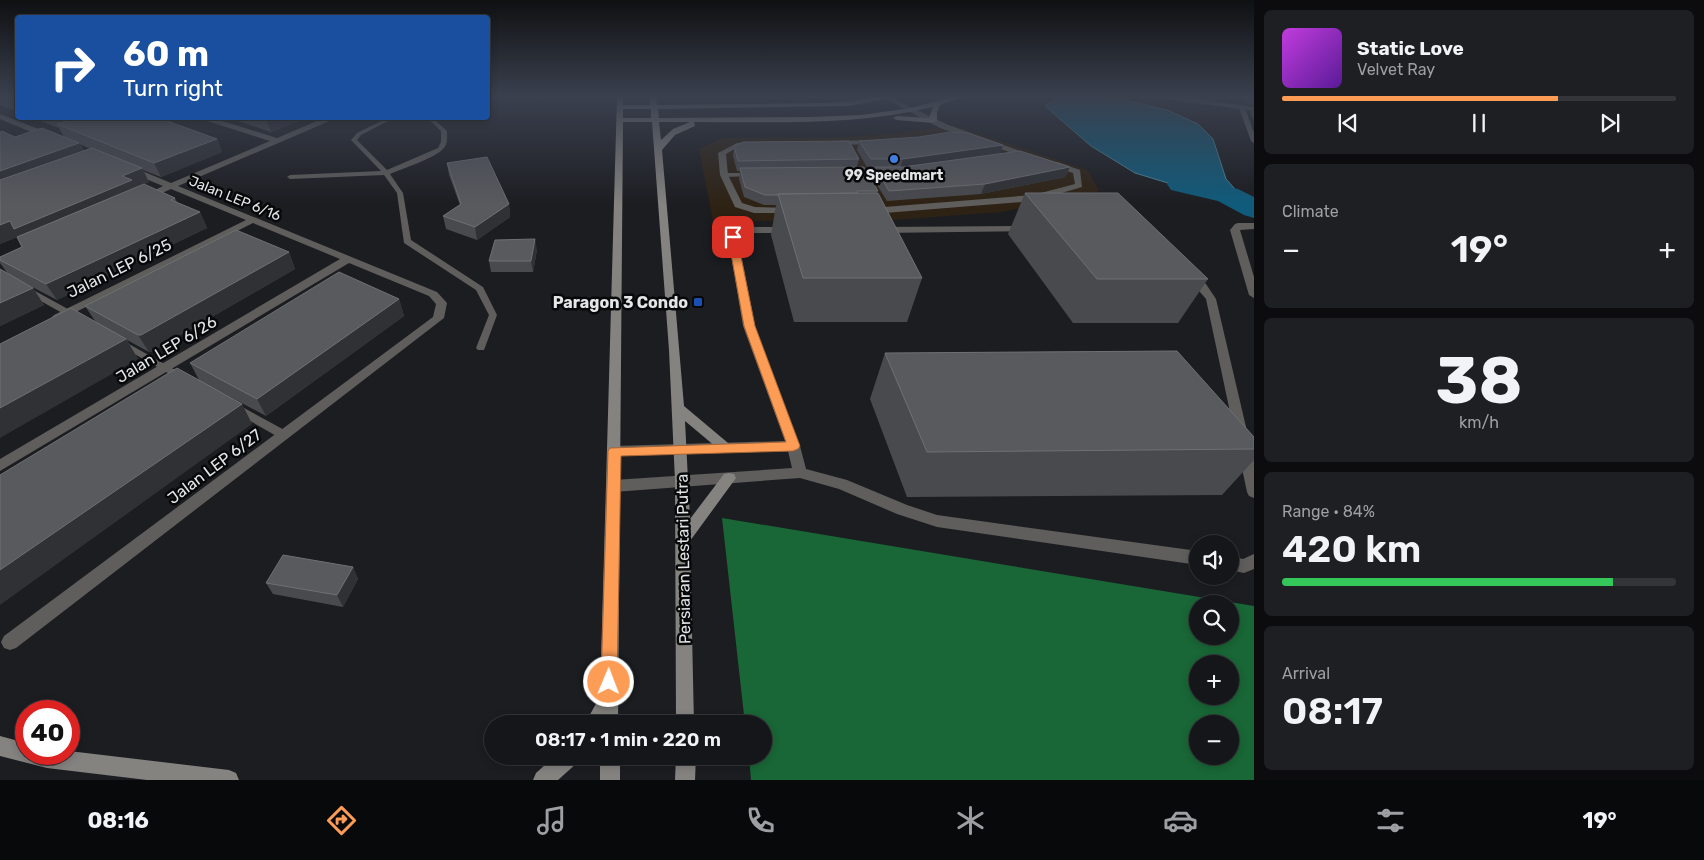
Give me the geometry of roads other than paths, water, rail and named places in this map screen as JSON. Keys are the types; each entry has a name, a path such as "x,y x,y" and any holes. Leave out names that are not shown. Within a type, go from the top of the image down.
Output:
{"street":[{"path":"31,132 59,138"},
{"path":"252,132 276,140"},
{"path":"135,202 294,132"},
{"path":"609,715 621,132"},
{"name":"Persiaran Lestari Putra","path":"657,132 682,481 685,715"},
{"path":"658,150 671,132"},
{"path":"941,132 940,135 970,136"},
{"path":"858,211 1034,198 1079,185 1077,172 960,132"},
{"path":"819,143 886,142"},
{"path":"755,145 737,145 722,153 724,175 738,205 754,210 801,211"},
{"name":"Jalan LEP 6/16","path":"126,168 433,294 442,303 438,318"},
{"name":"Jalan LEP 6/25","path":"50,321 253,220"},
{"path":"1254,226 1238,226 1234,230 1254,294"},
{"path":"866,230 1033,229"},
{"path":"798,230 748,230 733,237 749,326 793,446 800,473"},
{"name":"Jalan LEP 6/26","path":"0,466 348,259"},
{"path":"1182,267 1202,286 1211,299 1254,492"},
{"name":"Jalan LEP 6/27","path":"10,642 438,318"},
{"path":"678,408 727,448"},
{"path":"614,451 793,446"},
{"path":"614,486 800,473 842,484 902,510 937,521 1189,557"},
{"path":"684,538 729,478"},
{"path":"1239,565 1244,566 1254,561"},
{"path":"599,715 608,701"},
{"path":"0,746 15,750"},
{"path":"80,762 229,780"},
{"path":"543,780 560,765"},
{"path":"610,765 610,780"},
{"path":"685,780 686,765"}],"lane":[{"path":"362,132 354,140 386,173 400,192 407,241 480,289 493,315 481,348"},
{"path":"290,177 386,173 440,149 444,142 444,132"},
{"path":"847,142 852,151"},
{"path":"1009,158 1035,158"},
{"path":"724,175 762,175"},
{"path":"17,284 84,322"},
{"path":"108,335 191,382"},
{"path":"225,401 284,435"}],"water":[{"path":"1075,132 1206,132 1213,139 1226,179 1242,197 1224,200 1135,173 1091,146"}],"waterway":[{"path":"1181,184 1228,195 1254,209"}],"place":[{"name":"99 Speedmart","path":"894,159"},
{"name":"Paragon 3 Condo","path":"698,302"}]}
